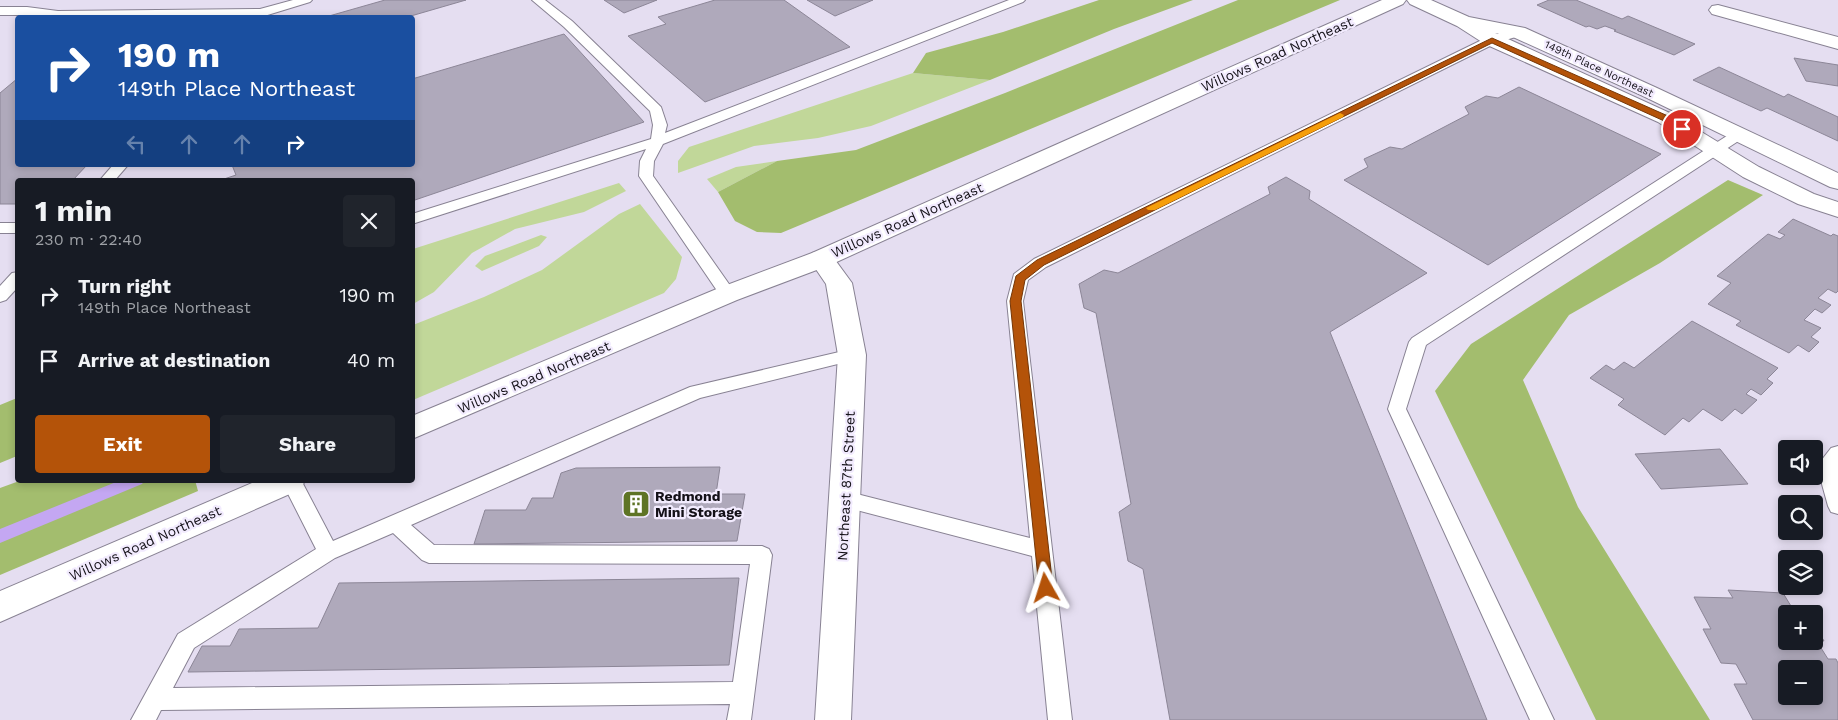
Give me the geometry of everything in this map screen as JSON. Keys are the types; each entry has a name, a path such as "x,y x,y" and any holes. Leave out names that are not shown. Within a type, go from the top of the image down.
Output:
{"street":[{"name":"Willows Road Northeast","path":"415,427 728,294 821,259 1397,0"},
{"name":"149th Place Northeast","path":"1416,0 1464,22 1492,40 1665,118 1751,172 1806,199 1838,210"},
{"path":"1718,10 1838,43"},
{"name":"149th Place Northeast","path":"1464,22 1518,32 1838,182"},
{"name":"Northeast 87th Street","path":"821,259 839,283 852,355 833,720"},
{"name":"Willows Road Northeast","path":"0,607 284,483"}],"lane":[{"path":"259,15 274,0"},
{"path":"0,11 58,14 259,15 306,0"},
{"path":"538,0 568,24 656,110 660,125 657,141 647,160 646,176 728,294"},
{"path":"415,218 657,141 1019,0"},
{"path":"1060,720 1015,301 1020,278 1040,263 1492,40 1518,32"},
{"path":"1542,720 1397,409 1418,342 1738,135"},
{"path":"109,178 118,167"},
{"path":"0,228 15,228"},
{"path":"0,296 15,280"},
{"path":"144,720 186,641 328,552 696,392 852,355"},
{"path":"1838,453 1827,466 1838,506"},
{"path":"293,483 328,552"},
{"path":"845,499 1042,550"},
{"path":"395,522 429,554 762,555 739,720"},
{"path":"155,699 743,694"}],"green space":[{"path":"1099,0 1193,0 1114,29 990,80 913,73 926,53 1003,32"},
{"path":"1238,0 1340,0 781,233 757,232 735,221 718,192 777,161 856,150"},
{"path":"913,73 990,80 871,126 818,138 754,146 678,173 678,161 689,147"},
{"path":"777,161 718,192 707,179 736,167"},
{"path":"1728,180 1763,195 1660,263 1569,315 1523,380 1578,507 1710,720 1596,720 1435,391 1471,344"},
{"path":"619,183 626,191 584,212 515,229 472,253 434,292 415,303 415,248"},
{"path":"640,204 682,257 676,279 664,293 415,399 415,324 484,297 542,270 619,214"},
{"path":"541,235 547,237 539,246 482,271 475,266 485,256"},
{"path":"15,399 15,457 0,463 0,405"},
{"path":"15,483 196,483 198,491 0,575 0,488"}],"building":[{"path":"385,0 466,0 414,15 332,15"},
{"path":"604,0 657,0 624,13"},
{"path":"715,0 784,0 850,47 705,102 628,36 666,24 658,17"},
{"path":"807,0 873,0 835,16"},
{"path":"1549,0 1576,0 1622,19 1628,16 1695,44 1674,55 1605,26 1597,29 1589,26 1586,27 1537,5"},
{"path":"564,34 644,122 415,200 415,178 227,178 236,175 233,167 415,167 415,78"},
{"path":"1794,58 1838,65 1838,86 1806,81"},
{"path":"1719,67 1784,97 1788,94 1838,117 1838,141 1767,108 1761,111 1693,80"},
{"path":"15,80 15,167 85,167 75,178 15,178 15,204 0,204 0,93"},
{"path":"1519,87 1661,154 1488,265 1344,180 1368,167 1364,159 1390,147 1402,149 1469,114 1465,107 1486,96 1498,98"},
{"path":"1286,177 1310,191 1309,199 1427,273 1330,332 1487,720 1170,720 1143,569 1128,561 1119,512 1131,504 1096,313 1084,308 1079,284 1104,270 1118,273 1270,194 1268,187"},
{"path":"1793,219 1831,236 1833,234 1838,236 1838,291 1836,293 1828,289 1818,298 1831,305 1822,313 1815,309 1804,320 1821,328 1811,337 1819,342 1809,352 1798,345 1789,353 1736,325 1741,321 1708,304 1731,283 1717,276 1768,234 1780,239 1785,235 1778,232"},
{"path":"1692,321 1778,368 1767,379 1773,383 1761,395 1751,389 1746,394 1757,400 1742,414 1735,409 1722,421 1703,409 1689,422 1683,418 1665,435 1618,405 1624,399 1590,378 1606,365 1614,370 1624,362 1634,368"},
{"path":"1720,449 1748,484 1661,489 1635,454"},
{"name":"Redmond Mini Storage","path":"720,467 716,494 745,494 737,541 474,544 485,510 526,510 532,498 553,498 561,473 576,468"},
{"path":"739,578 729,665 188,672 202,646 230,646 239,629 318,628 339,583"},
{"path":"1728,590 1778,593 1778,595 1784,595 1790,605 1778,605 1778,650 1822,650 1828,659 1836,659 1838,663 1838,720 1753,720 1734,684 1747,684 1736,664 1721,663 1703,629 1711,629 1694,597 1733,598"}],"waterway":[{"path":"0,536 130,483"}],"slow traffic":[{"path":"1151,208 1340,115"}],"place":[{"name":"Redmond Mini Storage","path":"636,504"}],"route":[{"path":"1046,588 1015,301 1020,278 1040,263 1492,40 1665,118 1682,129"}]}
